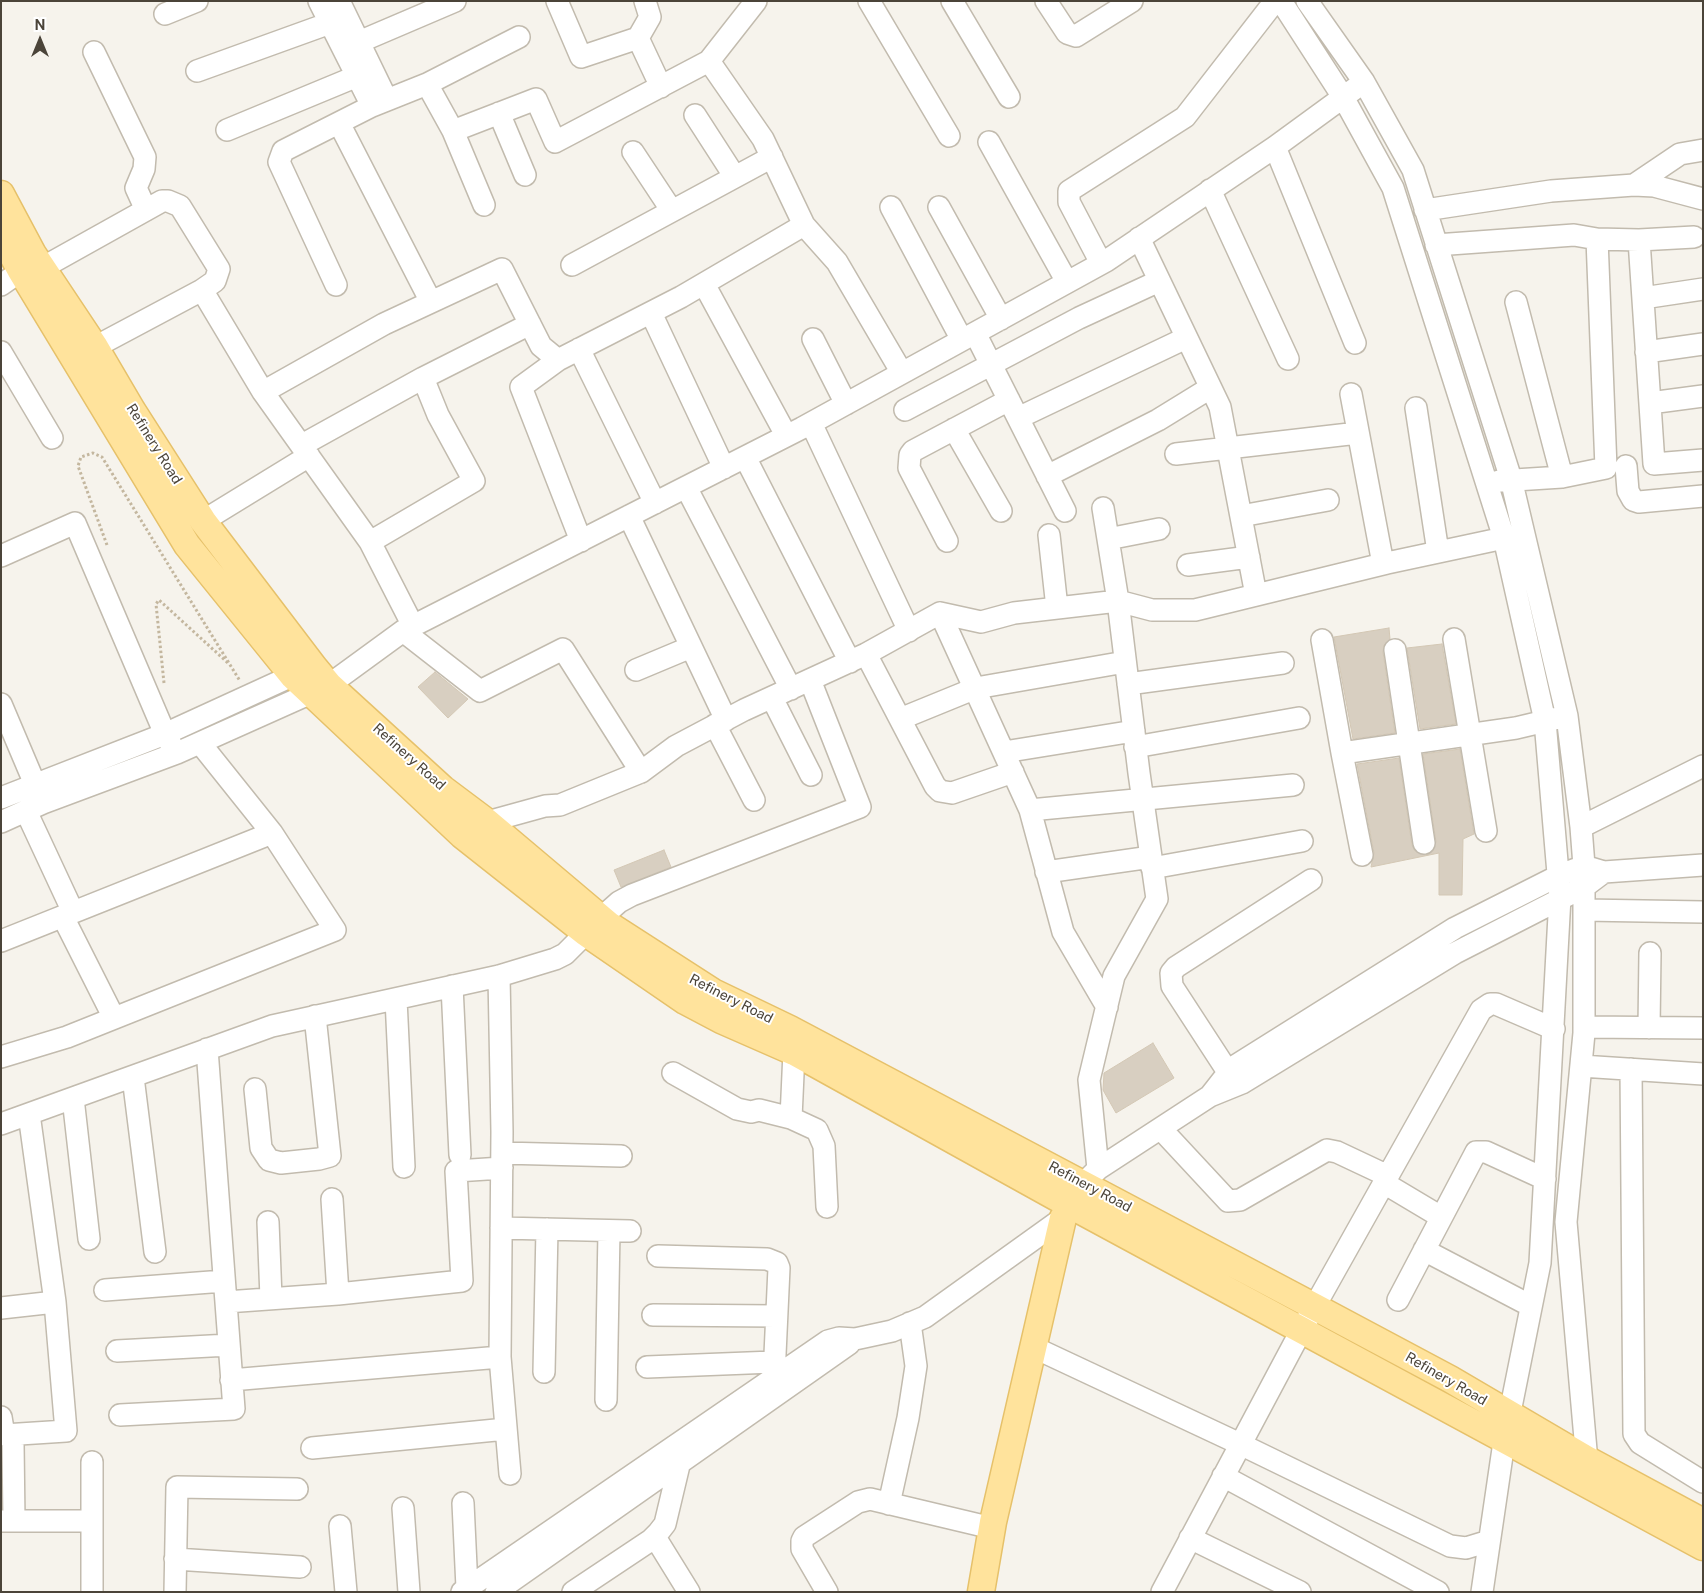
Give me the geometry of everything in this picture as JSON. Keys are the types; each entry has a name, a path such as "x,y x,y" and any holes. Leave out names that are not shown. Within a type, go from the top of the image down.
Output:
{"main road":[{"name":"Refinery Road","path":"1,194 25,271 95,347 132,410 203,522 311,680 443,789 487,822 593,926 713,992 1091,1176 1316,1306 1450,1379 1509,1416 1588,1473 1703,1547"},
{"name":"Refinery Road","path":"1,234 25,271 187,545 311,680 466,838 593,926 684,1000 721,1020 794,1052 1067,1212 1302,1329 1504,1442 1588,1473 1703,1522"},
{"path":"981,1592 992,1528 1033,1347 1067,1212 1091,1176"}],"street":[{"path":"165,14 197,1"},
{"path":"319,1 355,76 379,103"},
{"path":"339,1 359,42 379,103"},
{"path":"359,42 455,1"},
{"path":"557,1 581,57 638,38 650,17 645,1"},
{"path":"453,131 536,99 555,142 710,61 756,1"},
{"path":"952,1 1009,97"},
{"path":"1046,1 1067,32 1076,36 1132,1"},
{"path":"1101,263 1069,202 1069,191 1185,117 1275,1"},
{"path":"1281,1 1343,97 1392,188 1504,538 1545,721 1560,875 1560,898 1540,1262 1504,1442 1483,1590"},
{"path":"1307,1 1364,82 1413,170 1510,479 1567,716 1584,866 1584,1027 1566,1222 1588,1473"},
{"path":"870,2 949,136"},
{"path":"197,70 330,23"},
{"path":"336,285 278,162 279,155 283,151 379,103 427,84 519,37"},
{"path":"638,38 661,87"},
{"path":"94,52 145,157 144,169 136,188 146,210"},
{"path":"710,61 763,139 804,225 838,262 902,373"},
{"path":"227,130 355,76"},
{"path":"1,798 35,800 176,753 200,743 311,680 408,629 811,423 1101,263 1275,147 1364,82"},
{"path":"427,84 453,131 484,205"},
{"path":"499,114 525,175"},
{"path":"695,115 735,177"},
{"path":"339,123 431,302"},
{"path":"989,142 1067,282"},
{"path":"1275,147 1355,343"},
{"path":"1634,185 1680,154 1703,150"},
{"path":"633,152 672,211"},
{"path":"572,265 772,157"},
{"path":"1425,210 1551,191 1634,185 1654,186 1703,199"},
{"path":"1210,190 1288,359"},
{"path":"25,271 162,201 168,201 180,206 218,269 215,281 202,290 95,347"},
{"path":"891,207 969,336 992,366 1065,511"},
{"path":"939,207 1001,319"},
{"path":"581,541 522,388 558,360 704,284 804,225"},
{"path":"1436,245 1574,235 1597,239 1638,240 1694,236"},
{"path":"1139,238 1220,407 1256,595"},
{"path":"1597,239 1616,467 1633,500 1639,502 1703,496"},
{"path":"1638,240 1654,464"},
{"path":"263,392 384,324 502,269 541,346 558,360"},
{"path":"905,410 992,366 1079,318 1159,280"},
{"path":"704,284 786,435"},
{"path":"1427,295 1450,289"},
{"path":"1643,298 1703,289"},
{"path":"202,290 263,392 370,542 408,629 480,691 563,649 640,772"},
{"path":"1516,302 1562,477"},
{"path":"651,313 724,468"},
{"path":"203,522 306,450 423,378 530,324"},
{"path":"812,338 846,404"},
{"path":"947,541 909,468 908,460 913,451 954,429 1013,409 1186,338"},
{"path":"1646,352 1703,344"},
{"path":"579,350 655,503"},
{"path":"1,352 52,438"},
{"path":"370,542 474,481 438,415 423,378"},
{"path":"1047,476 1158,420 1210,388"},
{"path":"1351,394 1383,564"},
{"path":"1650,403 1703,396"},
{"path":"1416,408 1438,552"},
{"path":"811,423 909,631"},
{"path":"954,429 1000,510"},
{"path":"1176,454 1358,433"},
{"path":"745,457 858,658 900,719 935,786 945,793 952,793 1013,772"},
{"path":"1486,482 1562,477 1616,467 1703,460"},
{"path":"686,487 791,689"},
{"path":"1241,516 1328,500"},
{"path":"1091,1176 1089,1080 1114,976 1157,899 1134,739 1118,601 1102,508"},
{"path":"629,516 691,647 754,800"},
{"path":"1,556 74,523 165,734 176,753"},
{"path":"1108,539 1159,529"},
{"path":"1049,535 1058,608"},
{"path":"466,838 487,822 545,806 560,805 640,772 676,746 858,658 940,613 981,622 1014,613 1118,601 1152,610 1195,610 1383,564 1504,538"},
{"path":"1188,565 1249,557"},
{"path":"940,613 976,688 1030,810 1063,932 1107,1007"},
{"path":"1454,639 1486,831"},
{"path":"1322,640 1362,855"},
{"path":"636,670 691,647"},
{"path":"1395,650 1424,843"},
{"path":"900,719 976,688 1125,662"},
{"path":"1128,684 1283,663"},
{"path":"1,822 35,800 165,734 249,695 311,680"},
{"path":"1,1124 272,1026 499,976 565,954 619,902 632,895 860,808 810,680"},
{"path":"772,698 811,776"},
{"path":"1,704 35,800 68,915 114,1018"},
{"path":"1342,753 1470,735 1567,716"},
{"path":"1004,752 1134,739 1299,718"},
{"path":"1,1057 67,1037 335,930 272,834 200,743"},
{"path":"1581,827 1703,766"},
{"path":"1030,810 1292,784"},
{"path":"1,941 272,834"},
{"path":"1046,872 1152,863 1302,841"},
{"path":"1210,1096 1228,1072 1455,928 1560,875 1584,866 1604,872 1699,871"},
{"path":"1091,1176 1210,1096 1242,1083 1455,953 1584,887 1604,872"},
{"path":"1228,1072 1172,986 1171,973 1176,967 1311,880"},
{"path":"1584,910 1703,912"},
{"path":"1649,1028 1650,953"},
{"path":"499,976 502,1160 500,1357 510,1474"},
{"path":"452,986 460,1155"},
{"path":"396,999 404,1167"},
{"path":"1163,1591 1302,1329 1485,1006 1496,1004 1554,1029"},
{"path":"255,1089 262,1148 269,1160 281,1163 330,1156 315,1016"},
{"path":"1584,1027 1703,1028"},
{"path":"120,1415 234,1408 207,1050"},
{"path":"791,1118 794,1052"},
{"path":"1581,1066 1703,1074"},
{"path":"1631,1069 1634,1434 1640,1443 1703,1482"},
{"path":"673,1073 737,1109 752,1112 759,1110 791,1118 817,1130 824,1146 827,1207"},
{"path":"133,1077 155,1252"},
{"path":"73,1098 89,1239"},
{"path":"1,1417 4,1435 66,1431 56,1302 29,1114"},
{"path":"1161,1129 1228,1201 1240,1200 1327,1150 1337,1152 1386,1180 1441,1217"},
{"path":"1398,1300 1476,1152 1486,1152 1545,1179"},
{"path":"105,1290 225,1292 271,1298 338,1294 462,1281 456,1171 502,1160 621,1156"},
{"path":"332,1199 338,1294"},
{"path":"496,1592 656,1468 774,1369 828,1341 839,1338 855,1339 892,1331 925,1317 1067,1212"},
{"path":"268,1222 271,1298"},
{"path":"501,1228 620,1231 606,1400"},
{"path":"544,1372 547,1229"},
{"path":"1424,1250 1531,1306"},
{"path":"658,1256 773,1260 779,1268 774,1369"},
{"path":"1,1308 56,1302"},
{"path":"653,1315 776,1316"},
{"path":"889,1504 908,1418 916,1366 910,1324"},
{"path":"464,1590 656,1468 680,1461 855,1339"},
{"path":"117,1351 229,1345"},
{"path":"1033,1347 1240,1444 1450,1546 1466,1548 1489,1541"},
{"path":"232,1380 500,1357"},
{"path":"647,1367 774,1369"},
{"path":"312,1448 506,1429"},
{"path":"13,1443 8,1521 92,1521"},
{"path":"573,1592 655,1536 665,1524 680,1461"},
{"path":"92,1462 92,1592"},
{"path":"1223,1476 1438,1592"},
{"path":"175,1592 177,1487 297,1489"},
{"path":"827,1592 802,1549 804,1537 858,1502 870,1499 992,1528"},
{"path":"464,1503 464,1590"},
{"path":"403,1508 409,1592"},
{"path":"340,1526 346,1592"},
{"path":"655,1536 690,1592"},
{"path":"1190,1538 1300,1592"},
{"path":"175,1559 300,1567"}],"path":[{"path":"108,549 78,466 81,457 93,453 102,457 249,695"},
{"path":"158,673 165,691 156,604 159,600 231,666"}],"building":[{"path":"1389,628 1390,639 1384,645 1383,652 1395,733 1353,739 1334,637"},
{"path":"1442,644 1456,724 1420,729 1407,648"},
{"path":"435,672 468,699 448,718 418,687"},
{"path":"1460,749 1474,834 1463,839 1462,895 1439,895 1439,853 1371,867 1374,853 1357,764 1399,758 1412,845 1415,851 1425,855 1432,852 1436,842 1423,754"},
{"path":"664,850 671,867 621,887 614,870"},
{"path":"1153,1043 1174,1078 1116,1113 1103,1090 1104,1073"}]}
